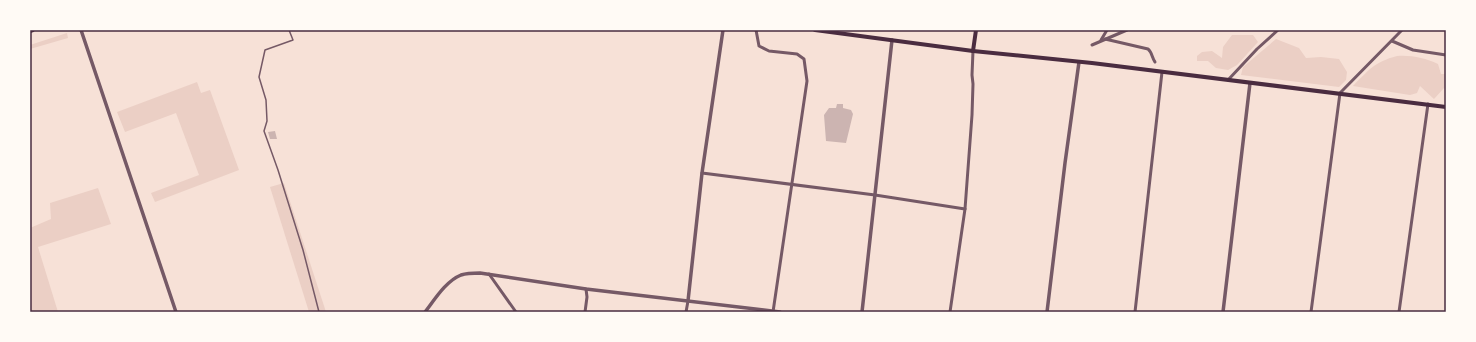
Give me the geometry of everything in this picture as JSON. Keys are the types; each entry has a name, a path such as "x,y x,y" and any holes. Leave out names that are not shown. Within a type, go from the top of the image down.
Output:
{"main road":[{"path":"815,30 973,51 1079,62 1446,107"},
{"path":"973,51 976,30"}],"street":[{"path":"81,30 176,312"},
{"path":"686,312 702,173 723,30"},
{"path":"756,30 759,46 769,51 801,56 804,59 807,68 807,81 773,312"},
{"path":"1100,41 1107,30"},
{"path":"1092,45 1127,30"},
{"path":"1228,80 1257,49 1278,30"},
{"path":"1311,312 1340,93 1402,30"},
{"path":"1105,39 1148,49 1155,62"},
{"path":"862,312 892,40"},
{"path":"1392,41 1413,50 1446,55"},
{"path":"950,312 965,209 974,84 972,75 973,51"},
{"path":"1047,312 1079,62"},
{"path":"1135,312 1162,72"},
{"path":"1223,312 1250,83"},
{"path":"1399,312 1428,104"},
{"path":"702,173 875,195 965,209"},
{"path":"425,312 445,287 460,276 470,274 489,274 586,288 780,312"},
{"path":"489,274 516,312"},
{"path":"585,312 587,297 586,288"}],"lane":[{"path":"289,30 293,40 265,50 259,76 266,100 267,121 264,131 303,250 319,312"}],"shaded area":[{"path":"67,33 68,38 30,49 30,45"},
{"path":"1232,35 1253,35 1258,42 1237,65 1228,70 1216,68 1208,61 1197,61 1197,56 1202,52 1212,51 1222,58 1223,47"},
{"path":"1276,39 1299,48 1306,58 1321,57 1339,59 1347,72 1346,80 1339,87 1241,75 1243,67"},
{"path":"1397,56 1418,57 1438,64 1441,74 1446,74 1446,90 1444,88 1434,99 1420,86 1417,93 1410,95 1353,86 1377,64"},
{"path":"197,82 201,93 210,90 239,170 155,202 151,193 199,175 176,113 125,132 117,112"},
{"path":"284,183 326,312 309,312 270,187"},
{"path":"98,188 111,224 38,247 58,312 30,312 30,228 51,219 50,203"}],"building":[{"path":"837,104 843,104 843,108 851,110 853,114 846,143 826,141 824,115 829,108 836,108"},
{"path":"275,131 277,139 270,139 268,132"}]}
